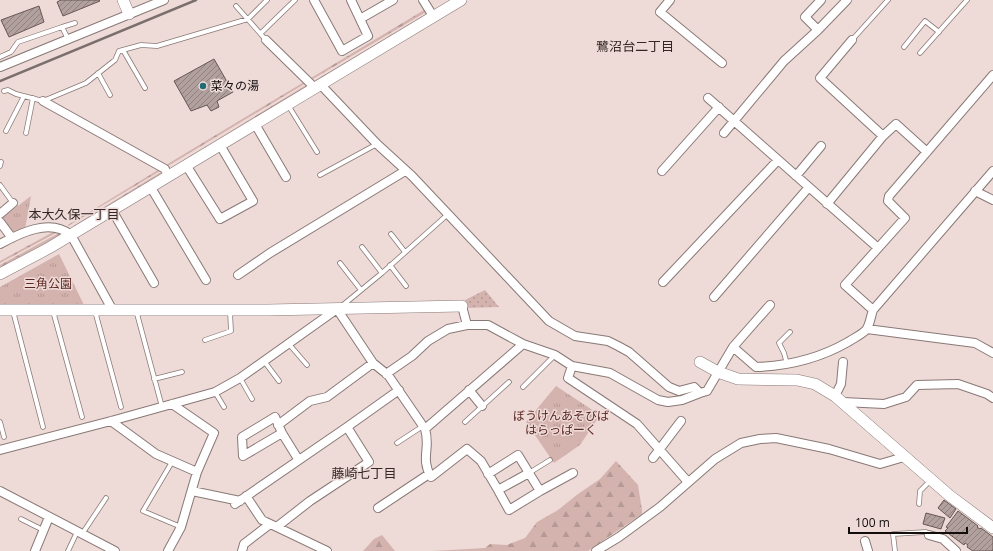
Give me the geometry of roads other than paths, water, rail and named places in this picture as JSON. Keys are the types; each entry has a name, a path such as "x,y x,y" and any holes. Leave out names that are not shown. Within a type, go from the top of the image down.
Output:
{"street":[{"path":"123,0 129,14"},
{"path":"0,67 164,0"},
{"path":"314,0 342,50 368,36 351,0"},
{"path":"360,19 393,0"},
{"path":"423,0 433,16"},
{"path":"0,274 71,235 461,0"},
{"path":"670,0 660,12 722,63"},
{"path":"818,30 805,17 821,0"},
{"path":"724,133 784,61 818,30 842,2"},
{"path":"264,36 318,86 405,171 549,321 575,336 608,341 629,352 669,387 679,391 694,387 700,393"},
{"path":"852,40 820,78 883,136"},
{"path":"873,310 845,285 905,218 888,201 888,196 993,75"},
{"path":"708,98 878,248"},
{"path":"43,100 164,169 168,176"},
{"path":"662,171 719,107"},
{"path":"254,124 286,177"},
{"path":"827,204 883,136 896,124 927,152"},
{"path":"186,165 220,219 253,201 220,145"},
{"path":"796,176 822,146"},
{"path":"663,282 778,160"},
{"path":"238,275 270,253 405,171"},
{"path":"733,347 756,367 772,366 807,359 828,352 859,335 867,328 873,310 993,171"},
{"path":"150,186 206,280"},
{"path":"714,297 809,187"},
{"path":"975,191 993,200"},
{"path":"0,214 13,203"},
{"path":"112,210 154,283"},
{"path":"0,222 12,238"},
{"path":"0,244 12,238 41,228 54,227 64,230 71,235 112,310"},
{"path":"386,374 412,356 428,341 448,329 468,325 488,325 523,344 555,355 572,366 610,373 658,400 668,402 682,400 707,391 733,347 770,305"},
{"path":"0,310 462,306 468,325"},
{"path":"0,450 215,392 240,378 337,308"},
{"path":"337,308 373,363 386,374 399,390 424,427 428,437 425,464 431,477 467,450 481,461 509,510 540,491 573,474"},
{"path":"867,328 974,343 993,353"},
{"path":"424,427 523,344"},
{"path":"700,362 718,372 738,379 797,380 815,384 839,399 950,496 993,528"},
{"path":"839,399 844,362"},
{"path":"278,425 310,401 327,397 373,363"},
{"path":"572,366 568,378 637,424 688,482"},
{"path":"839,399 884,404 906,397 917,385 958,384 987,394 993,398"},
{"path":"240,500 348,427 399,390"},
{"path":"468,390 482,406"},
{"path":"168,551 181,527 197,472 214,433 172,404"},
{"path":"282,433 243,456 242,437 275,417 282,433 298,460"},
{"path":"111,421 156,454 197,472"},
{"path":"653,458 681,421"},
{"path":"242,551 244,544 369,462 348,427"},
{"path":"596,551 619,537 660,507 715,459 727,450 741,443 760,439 776,438 829,449 880,464 904,457"},
{"path":"488,474 518,455 540,491"},
{"path":"498,490 529,473"},
{"path":"378,508 429,474"},
{"path":"0,491 115,551"},
{"path":"192,491 240,500 262,520 327,551"},
{"path":"35,551 49,517"},
{"path":"929,535 943,540 956,551"},
{"path":"865,541 868,551"}],"lane":[{"path":"4,91 8,90 24,96 43,100 86,83 115,60 119,51 141,45 157,46 248,19 267,0"},
{"path":"236,6 264,36 295,0"},
{"path":"852,40 888,0"},
{"path":"920,53 967,0"},
{"path":"904,47 925,21 939,32"},
{"path":"0,57 11,52 18,42 75,23"},
{"path":"62,27 68,39"},
{"path":"123,50 145,88"},
{"path":"98,74 110,95"},
{"path":"6,131 24,96"},
{"path":"26,133 33,98"},
{"path":"288,104 317,152"},
{"path":"320,175 377,144"},
{"path":"0,185 13,203"},
{"path":"337,308 348,302 447,215"},
{"path":"391,234 405,252"},
{"path":"362,247 382,273"},
{"path":"340,263 361,290"},
{"path":"390,265 406,286"},
{"path":"13,309 43,427"},
{"path":"136,309 162,407"},
{"path":"204,340 232,332 230,309"},
{"path":"53,310 82,417"},
{"path":"94,310 122,407"},
{"path":"787,364 779,343 790,332"},
{"path":"288,343 307,365"},
{"path":"523,387 555,355"},
{"path":"264,361 279,381"},
{"path":"154,379 182,372"},
{"path":"240,378 252,399"},
{"path":"465,422 509,382"},
{"path":"215,392 224,407"},
{"path":"0,422 4,437"},
{"path":"397,444 424,427"},
{"path":"529,473 550,460"},
{"path":"172,462 143,511 181,527"},
{"path":"919,504 920,491 932,480"},
{"path":"68,551 106,498"},
{"path":"21,519 43,530"},
{"path":"895,551 893,534 926,532 929,535"}],"railway":[{"path":"0,81 196,0"}],"place":[{"name":"菜々の湯","path":"203,86"}],"district":[{"name":"鷺沼台二丁目","path":"635,46"},
{"name":"本大久保一丁目","path":"74,214"},
{"name":"藤崎七丁目","path":"364,473"}],"park label":[{"name":"三角公園","path":"48,284"},
{"name":"ぼうけんあそびば はらっぱーく","path":"561,423"}]}
